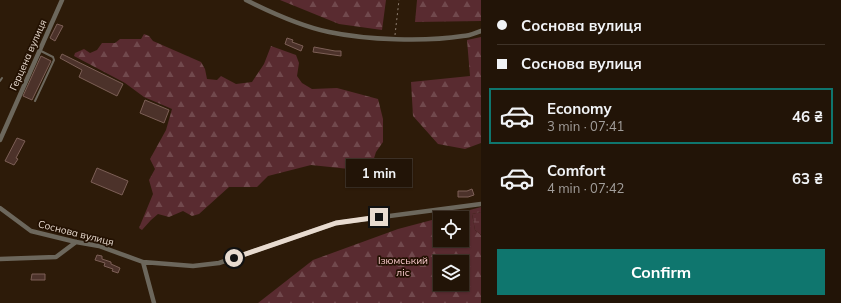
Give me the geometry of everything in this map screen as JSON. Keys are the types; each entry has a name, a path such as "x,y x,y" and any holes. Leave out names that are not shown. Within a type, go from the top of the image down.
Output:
{"street":[{"name":"Герцена вулиця","path":"0,140 62,0"},
{"path":"246,0 270,12 328,32 358,36 395,39 424,39 464,36 481,31"},
{"name":"Соснова вулиця","path":"0,208 31,231 99,246 143,262 193,266 219,263 336,223 481,204"},
{"path":"0,260 56,258 76,242"},
{"path":"143,262 154,303"}],"lane":[{"path":"35,101 54,60 53,57 40,50"}],"path":[{"path":"395,39 399,0"}],"green space":[{"path":"280,0 386,0 382,30 339,24"},
{"path":"417,0 481,0 481,21 415,22"},
{"path":"144,34 149,36 153,41 201,62 205,69 207,79 217,80 221,76 236,84 252,82 264,64 271,46 296,55 299,63 297,76 302,83 312,89 337,88 378,99 383,119 383,142 376,152 369,174 362,178 349,169 311,165 268,176 257,187 229,187 199,214 192,216 183,211 169,217 158,214 142,230 139,228 153,194 149,180 155,169 150,159 166,130 172,109 144,97 125,83 74,56 75,53 84,49 90,53 97,50 102,43 115,43 120,39 141,39"},
{"path":"481,37 481,143 465,149 438,144 413,116 411,82 470,76 467,40"},
{"name":"Ізюмський ліс","path":"481,207 481,212 472,214 475,230 481,235 481,303 258,303 313,260 398,229 433,220 433,247 469,247 469,211 466,211"},
{"path":"481,212 481,235 475,230 472,214"}],"building":[{"path":"57,24 63,26 55,41 50,38"},
{"path":"287,38 293,40 292,42 303,46 301,51 285,44"},
{"path":"314,47 341,51 341,56 313,52"},
{"path":"62,54 123,84 117,96 79,77 82,70 60,58"},
{"path":"41,56 51,61 32,100 23,96"},
{"path":"145,100 169,110 164,123 140,113"},
{"path":"17,138 25,141 14,165 5,161"},
{"path":"97,168 128,181 122,195 91,182"},
{"path":"472,189 474,195 468,197 458,197 458,191 467,191"},
{"path":"97,255 102,256 102,259 111,262 111,264 120,268 118,273 112,271 113,269 104,266 105,263 95,260"},
{"path":"32,274 45,274 45,280 31,280"}],"route":[{"path":"234,258 336,223 379,217"}]}
